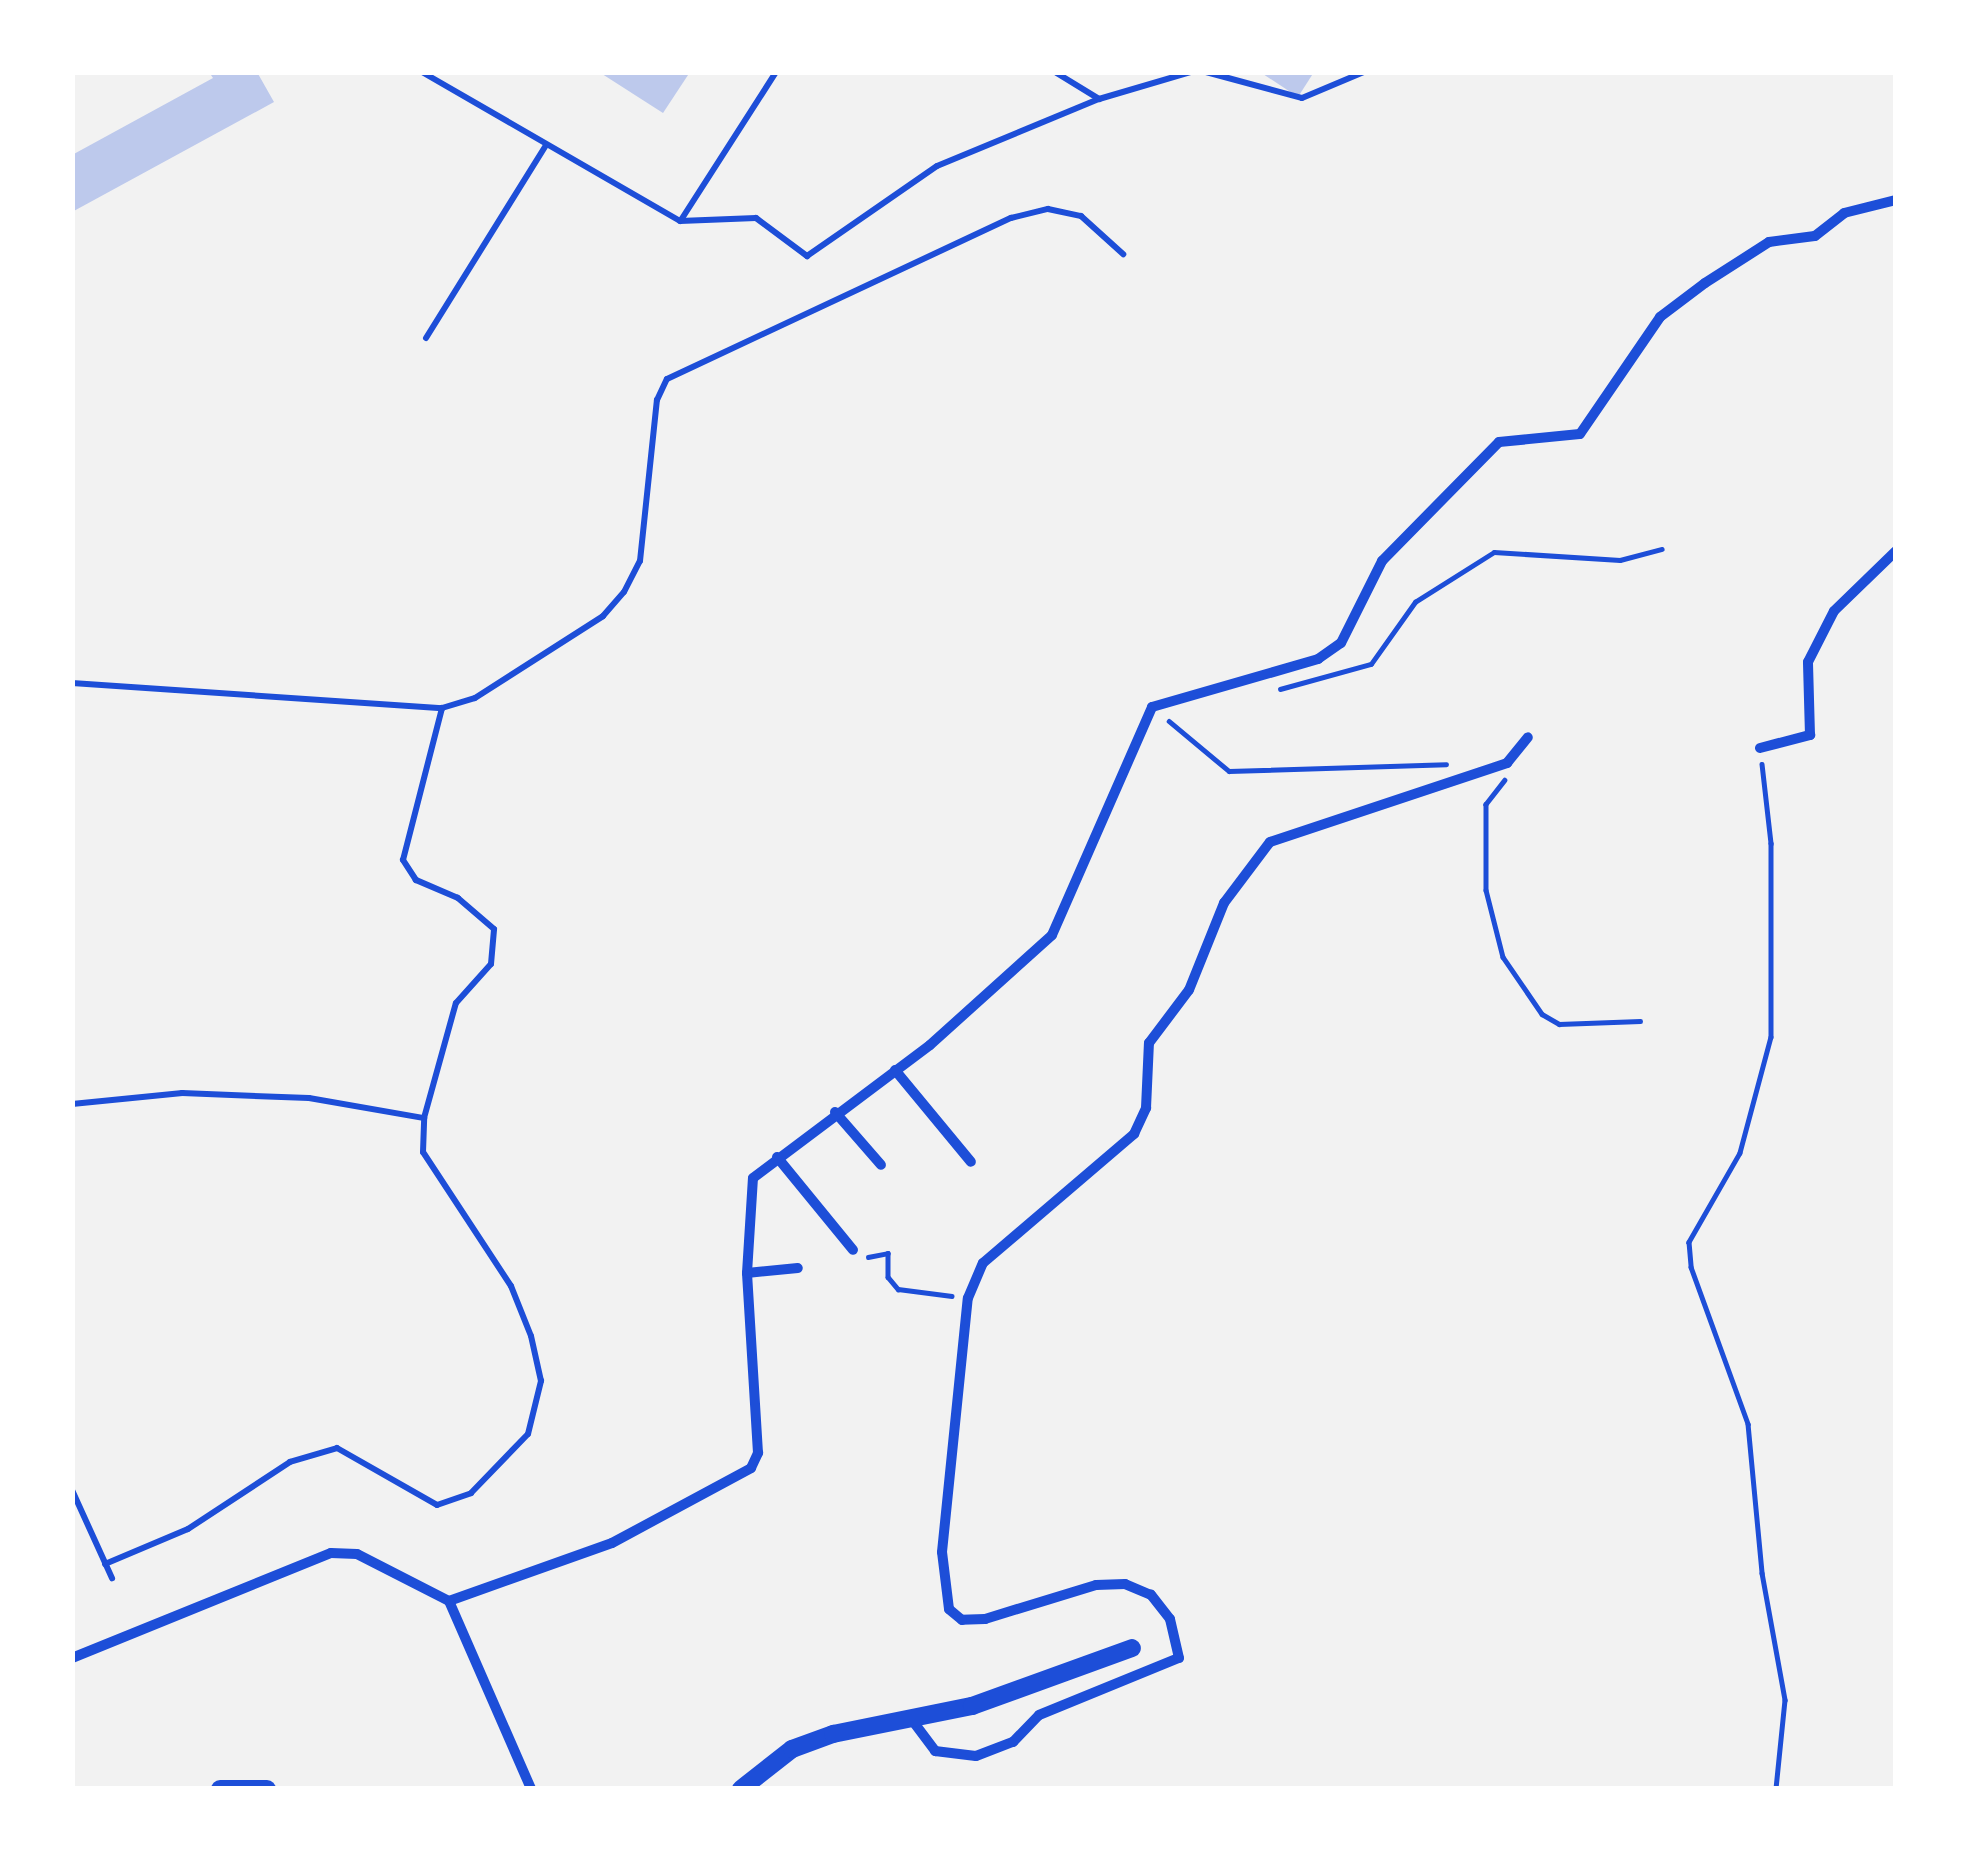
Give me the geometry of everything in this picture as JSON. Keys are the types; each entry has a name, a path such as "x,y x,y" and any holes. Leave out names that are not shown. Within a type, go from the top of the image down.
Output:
{"highway":[{"path":"741,1789 792,1749 912,1720 1132,1648"},
{"path":"220,1789 267,1789"}],"street":[{"path":"449,1601 612,1543 752,1468 758,1453 747,1274 753,1178 896,1070 1052,934 1152,707 1318,659 1341,644 1382,561 1499,442 1580,434 1660,316 1769,242 1815,236 1844,212 1896,200"},
{"path":"1760,748 1810,735 1808,662 1834,611 1896,550"},
{"path":"912,1720 935,1751 976,1756 1013,1742 1039,1715 1179,1658 1182,1645 1151,1595 1125,1584 1096,1585 985,1619 962,1620 949,1609 943,1552 968,1298 983,1263 1134,1134 1146,1108 1150,1043 1189,990 1224,903 1270,842 1507,763 1528,737"},
{"path":"896,1070 971,1162"},
{"path":"835,1112 881,1165"},
{"path":"777,1156 853,1250"},
{"path":"747,1274 798,1268"},
{"path":"72,1658 331,1553 387,1564 449,1601 532,1789"}],"lane":[{"path":"422,72 680,221 756,218 807,256 937,166 1099,99 1191,72"},
{"path":"680,221 776,72"},
{"path":"1055,72 1099,99"},
{"path":"1206,72 1302,98 1364,72"},
{"path":"426,338 546,145"},
{"path":"72,683 442,708 475,698 603,616 624,592 640,561 657,400 667,379 1011,218 1048,209 1081,216 1123,254"},
{"path":"105,1564 188,1529 290,1462 337,1448 437,1505 471,1493 528,1434 542,1381 531,1336 511,1286 423,1152 424,1118 456,1003 491,964 494,929 458,898 416,880 404,860 442,708"},
{"path":"72,1104 182,1094 288,1097 424,1118"},
{"path":"72,1490 112,1578"}],"path":[{"path":"1275,690 1371,664 1415,602 1494,552 1620,560 1662,549"},
{"path":"1152,707 1229,771 1449,763 1412,778"},
{"path":"1760,748 1771,843 1771,1037 1740,1153 1689,1242 1690,1267 1748,1424 1762,1573 1785,1700 1776,1789"},
{"path":"1516,751 1520,762 1486,804 1486,890 1503,957 1543,1015 1559,1024 1640,1022"},
{"path":"853,1250 865,1258 888,1253 888,1277 898,1289 968,1298"}],"building":[{"path":"209,72 257,72 274,102 72,212 72,155 213,78"},
{"path":"599,72 690,72 663,113"},
{"path":"1260,72 1314,72 1298,97"}]}
